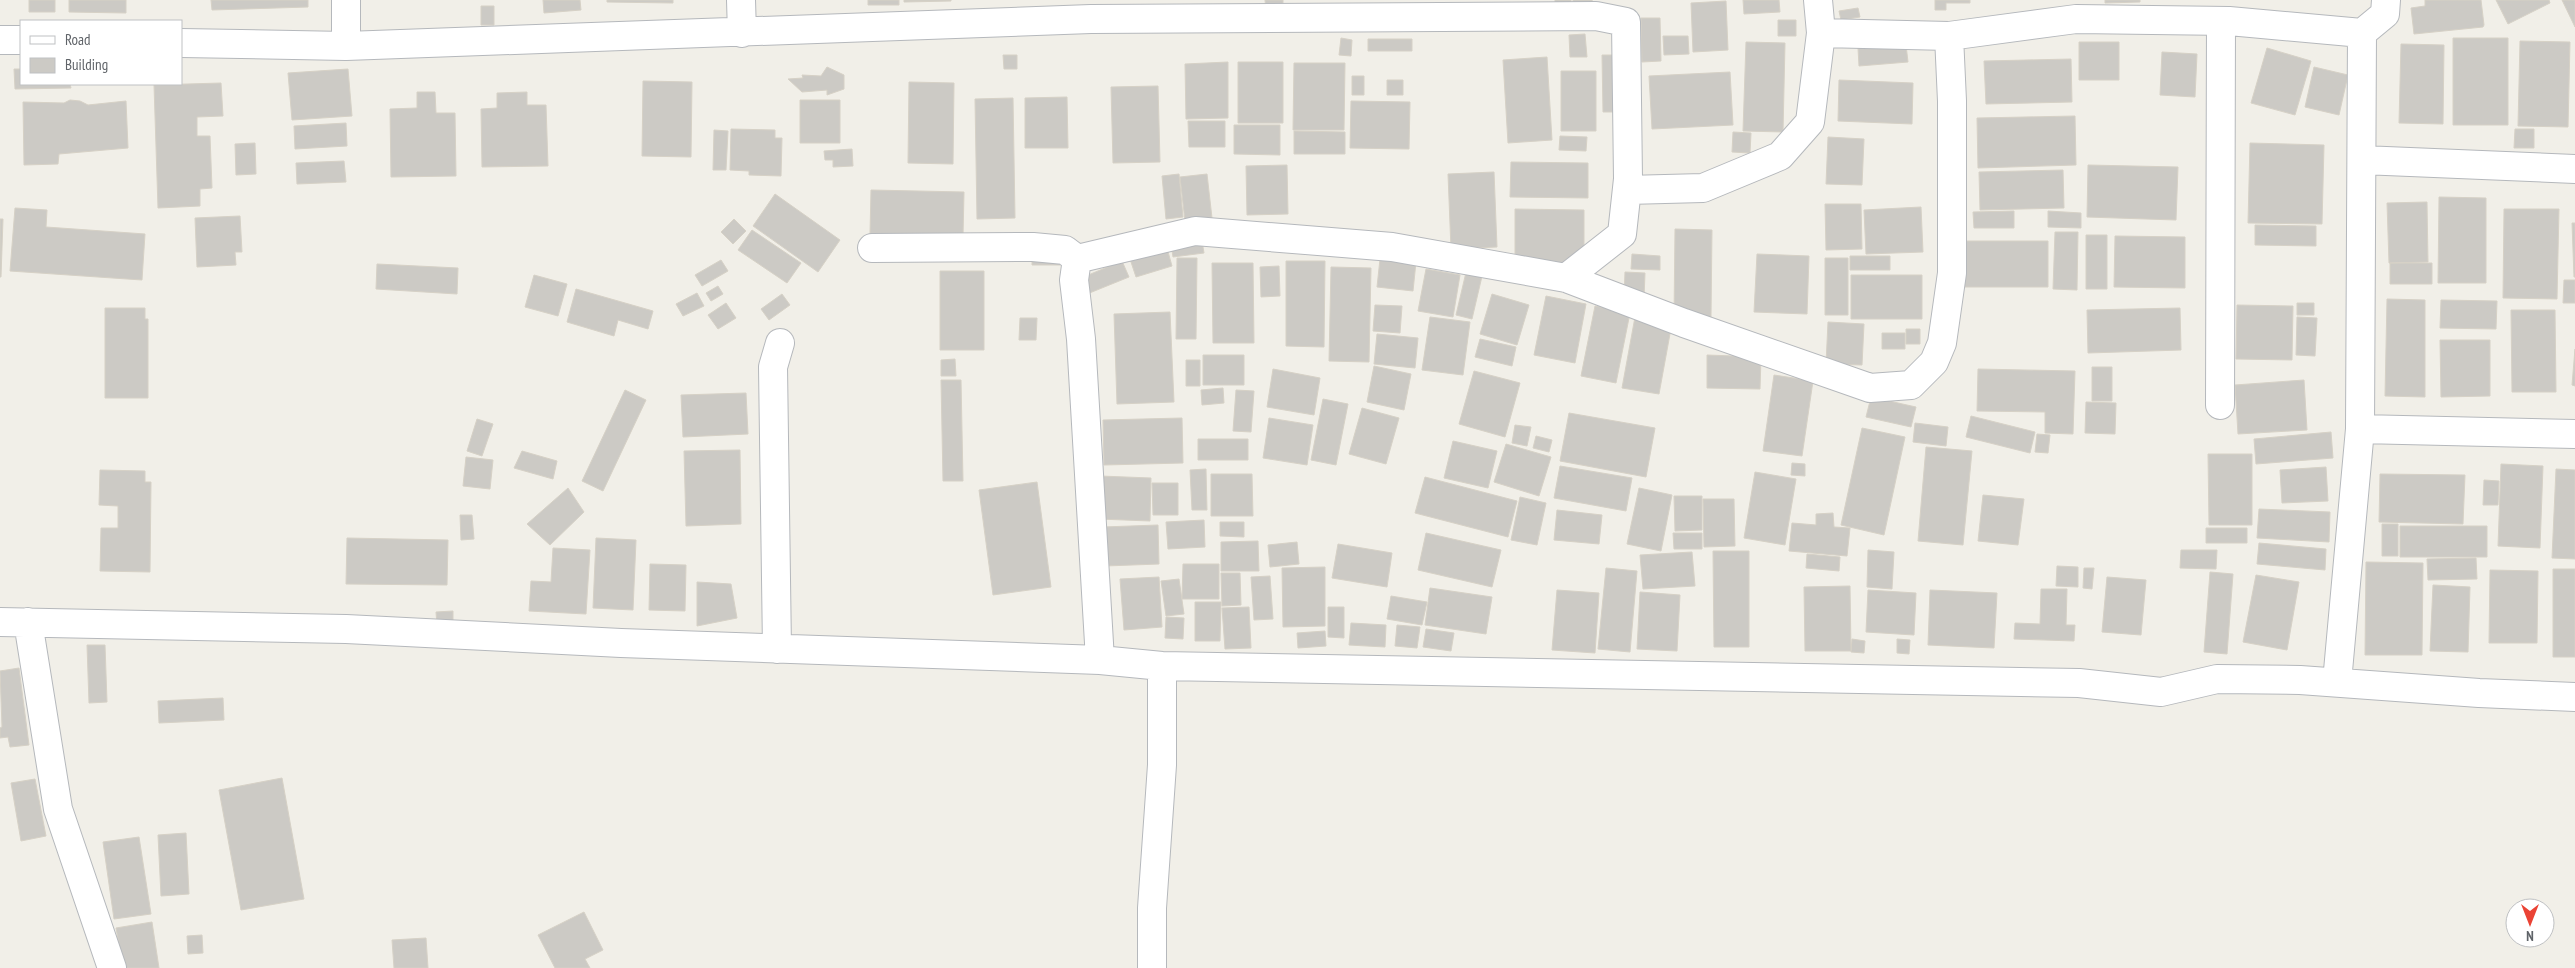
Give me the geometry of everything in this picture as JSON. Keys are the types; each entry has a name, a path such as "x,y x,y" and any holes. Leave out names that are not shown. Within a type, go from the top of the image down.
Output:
{"street":[{"path":"346,0 346,46"},
{"path":"741,0 742,32"},
{"path":"1627,190 1703,188 1780,156 1810,122 1822,33 1818,0"},
{"path":"1822,33 1950,36 2076,9 2362,33 2385,14 2386,0"},
{"path":"182,43 346,46 1091,18 1596,16 1625,11 1627,190 1622,234 1566,278"},
{"path":"2220,405 2221,21"},
{"path":"2336,682 2360,429 2362,33"},
{"path":"1077,260 1195,231 1392,247 1566,278 1684,323 1870,388 1911,385 1934,362 1942,343 1952,274 1950,36"},
{"path":"0,40 20,40"},
{"path":"2362,160 2575,169"},
{"path":"872,248 1033,247 1066,250 1077,260"},
{"path":"1077,260 1074,280 1081,339 1100,660"},
{"path":"777,649 773,367 780,343"},
{"path":"2360,429 2575,434"},
{"path":"0,622 346,629 621,643 1100,660 1162,666 2079,683 2161,692 2195,682 2217,679 2336,682 2479,693 2575,697"},
{"path":"28,622 58,809 112,968"},
{"path":"1152,968 1152,908 1162,765 1162,666"}],"building":[{"path":"29,0 55,0 55,12 29,12"},
{"path":"69,0 126,0 126,13 69,12"},
{"path":"211,0 308,0 308,7 212,10"},
{"path":"543,0 580,0 581,10 544,13"},
{"path":"607,0 673,0 673,3 607,2"},
{"path":"868,0 899,0 899,5 868,5"},
{"path":"904,0 951,0 951,1 904,2"},
{"path":"1265,0 1283,0 1283,10 1266,11"},
{"path":"1555,0 1571,0 1571,3 1555,4"},
{"path":"1573,0 1592,0 1593,4 1573,5"},
{"path":"1743,0 1779,0 1780,12 1744,14"},
{"path":"1935,0 1970,0 1970,3 1946,3 1946,10 1935,10"},
{"path":"2105,0 2140,0 2140,2 2105,3"},
{"path":"2425,0 2481,0 2484,25 2483,27 2414,34 2411,8 2425,6"},
{"path":"2496,0 2549,0 2550,3 2508,24"},
{"path":"2562,0 2575,0 2575,27"},
{"path":"1726,1 1728,50 1693,52 1691,3"},
{"path":"481,6 494,6 494,25 481,25"},
{"path":"1858,8 1860,17 1841,20 1839,11"},
{"path":"1641,18 1660,18 1661,61 1642,62"},
{"path":"1778,20 1796,20 1796,36 1778,36"},
{"path":"1585,34 1587,57 1570,57 1569,35"},
{"path":"1663,36 1688,36 1689,54 1664,55"},
{"path":"1341,38 1352,40 1351,56 1339,55"},
{"path":"2453,38 2508,38 2508,125 2453,125"},
{"path":"1368,39 1412,39 1412,51 1368,51"},
{"path":"2520,41 2570,42 2568,127 2518,126"},
{"path":"1746,42 1785,43 1783,132 1743,131"},
{"path":"2079,42 2119,42 2119,80 2079,80"},
{"path":"2401,44 2444,45 2443,124 2399,123"},
{"path":"1906,45 1908,62 1859,66 1858,48"},
{"path":"2267,48 2311,61 2295,115 2251,103"},
{"path":"2162,52 2197,54 2195,97 2160,95"},
{"path":"1003,55 1017,55 1017,69 1004,69"},
{"path":"1602,55 1617,55 1618,112 1603,112"},
{"path":"1547,57 1552,140 1508,143 1503,60"},
{"path":"2071,59 2072,102 1986,104 1984,61"},
{"path":"1228,62 1228,118 1186,119 1185,64"},
{"path":"1238,62 1283,62 1283,123 1238,123"},
{"path":"1294,63 1345,63 1344,130 1293,130"},
{"path":"827,67 844,75 844,89 827,95 827,90 802,92 788,79 803,78 802,75 821,76"},
{"path":"2314,67 2348,75 2339,115 2305,107"},
{"path":"14,69 20,69 20,85 70,85 71,88 15,89"},
{"path":"348,69 352,116 292,120 288,73"},
{"path":"1561,71 1596,71 1596,131 1561,131"},
{"path":"1730,72 1733,125 1652,129 1649,76"},
{"path":"1352,76 1364,76 1364,95 1352,95"},
{"path":"1387,80 1403,80 1403,95 1387,95"},
{"path":"1839,80 1913,83 1912,124 1838,121"},
{"path":"643,81 692,82 691,157 642,156"},
{"path":"909,82 954,83 953,164 908,163"},
{"path":"221,83 223,116 197,117 197,136 210,136 212,188 200,189 200,206 158,208 154,85"},
{"path":"1158,86 1160,162 1113,163 1111,87"},
{"path":"417,92 435,92 436,113 455,113 456,176 391,177 390,109 417,108"},
{"path":"527,92 527,105 546,105 548,166 482,167 481,109 497,108 497,93"},
{"path":"1067,97 1068,148 1025,148 1025,98"},
{"path":"1013,98 1015,218 977,219 975,99"},
{"path":"70,100 80,101 88,105 126,101 128,148 59,154 58,164 24,165 23,102 64,103"},
{"path":"800,100 840,100 840,143 800,143"},
{"path":"1351,101 1410,102 1409,149 1350,148"},
{"path":"2075,116 2076,165 1978,168 1977,118"},
{"path":"1188,121 1225,121 1225,147 1189,147"},
{"path":"346,123 347,146 295,149 294,126"},
{"path":"1234,125 1280,125 1280,155 1234,154"},
{"path":"731,129 775,130 775,138 782,138 781,176 749,175 749,171 730,170"},
{"path":"2515,129 2534,129 2534,148 2514,148"},
{"path":"714,130 728,131 726,170 713,170"},
{"path":"1294,131 1345,132 1345,154 1294,154"},
{"path":"1733,132 1751,133 1750,153 1732,152"},
{"path":"1560,136 1587,137 1586,151 1559,150"},
{"path":"1828,137 1864,139 1862,185 1826,184"},
{"path":"255,143 256,174 236,175 235,144"},
{"path":"2250,143 2324,145 2322,224 2248,223"},
{"path":"852,149 853,166 833,167 833,160 825,160 824,151"},
{"path":"344,161 346,182 297,184 296,163"},
{"path":"1511,162 1588,163 1588,198 1510,197"},
{"path":"1287,165 1288,214 1247,215 1246,166"},
{"path":"2088,165 2178,167 2176,220 2087,217"},
{"path":"2063,170 2064,208 1980,210 1979,172"},
{"path":"1494,172 1497,247 1451,249 1448,174"},
{"path":"1179,174 1183,217 1166,219 1162,176"},
{"path":"1207,174 1212,218 1185,221 1180,177"},
{"path":"871,190 964,192 963,236 870,234"},
{"path":"775,194 840,240 818,272 753,226"},
{"path":"2439,197 2486,198 2486,283 2438,283"},
{"path":"2427,202 2428,262 2389,263 2387,203"},
{"path":"1825,204 1861,204 1862,249 1826,250"},
{"path":"1921,207 1923,252 1866,254 1864,210"},
{"path":"15,208 47,210 46,227 145,234 142,280 10,271"},
{"path":"1515,209 1584,210 1584,263 1515,262"},
{"path":"2504,209 2559,209 2557,299 2503,298"},
{"path":"2014,211 2014,228 1974,228 1973,212"},
{"path":"2048,211 2081,213 2081,228 2048,227"},
{"path":"240,216 242,252 235,252 236,265 197,267 195,218"},
{"path":"0,219 3,219 1,277 0,277"},
{"path":"734,219 746,231 733,244 721,232"},
{"path":"2572,223 2575,223 2575,277 2574,277"},
{"path":"2255,225 2316,226 2316,246 2255,245"},
{"path":"1675,229 1712,230 1711,317 1674,317"},
{"path":"752,230 801,263 787,283 738,250"},
{"path":"2055,232 2078,232 2077,290 2053,289"},
{"path":"2086,235 2107,235 2107,289 2086,289"},
{"path":"2115,236 2185,237 2185,288 2114,287"},
{"path":"1202,241 1204,253 1173,257 1171,245"},
{"path":"1963,241 2048,241 2048,287 1963,287"},
{"path":"1167,248 1172,266 1136,277 1130,259"},
{"path":"1632,254 1660,256 1660,270 1631,269"},
{"path":"1757,254 1809,256 1807,314 1754,312"},
{"path":"1032,255 1060,255 1060,265 1032,265"},
{"path":"1850,256 1890,256 1890,270 1850,270"},
{"path":"1177,258 1197,258 1196,339 1176,339"},
{"path":"1825,258 1848,258 1848,315 1825,315"},
{"path":"1380,259 1416,262 1413,291 1377,287"},
{"path":"721,260 728,271 702,286 695,275"},
{"path":"1122,261 1129,277 1087,294 1081,278"},
{"path":"1286,261 1325,261 1324,347 1286,346"},
{"path":"1212,263 1253,263 1254,343 1213,343"},
{"path":"2390,263 2432,263 2432,284 2390,284"},
{"path":"377,264 458,268 457,294 376,289"},
{"path":"1279,266 1280,296 1261,297 1260,267"},
{"path":"1331,267 1371,268 1369,362 1329,361"},
{"path":"1467,268 1483,272 1472,319 1456,315"},
{"path":"1426,269 1460,275 1453,317 1418,311"},
{"path":"940,271 984,271 984,350 940,350"},
{"path":"1625,272 1645,273 1644,298 1624,297"},
{"path":"534,275 567,284 558,316 525,307"},
{"path":"1851,275 1922,275 1922,319 1851,319"},
{"path":"2564,280 2575,280 2575,303 2563,303"},
{"path":"718,286 723,294 711,301 706,293"},
{"path":"576,289 653,311 648,329 618,320 614,336 567,322"},
{"path":"697,293 704,306 683,316 676,304"},
{"path":"782,294 790,305 769,320 761,309"},
{"path":"1492,294 1529,305 1517,345 1480,334"},
{"path":"1546,296 1586,304 1575,363 1534,355"},
{"path":"2387,299 2425,300 2425,397 2385,396"},
{"path":"2441,300 2497,301 2496,329 2440,328"},
{"path":"726,303 736,318 718,329 708,315"},
{"path":"2297,303 2314,303 2314,315 2297,315"},
{"path":"1375,305 1402,306 1400,333 1373,331"},
{"path":"2237,305 2293,306 2292,360 2236,359"},
{"path":"1595,306 1630,313 1616,383 1581,376"},
{"path":"105,308 145,308 145,319 148,319 148,398 105,398"},
{"path":"2180,308 2181,350 2088,353 2087,310"},
{"path":"2511,310 2555,310 2556,392 2512,392"},
{"path":"1170,312 1174,402 1117,404 1114,314"},
{"path":"1430,317 1470,322 1463,375 1422,370"},
{"path":"1635,317 1672,323 1659,394 1622,388"},
{"path":"2297,317 2317,318 2315,356 2296,355"},
{"path":"1020,318 1037,318 1036,340 1019,340"},
{"path":"1828,322 1864,324 1862,365 1826,364"},
{"path":"1906,329 1920,329 1920,344 1906,344"},
{"path":"1882,333 1905,333 1905,349 1882,349"},
{"path":"1377,334 1418,338 1415,368 1374,364"},
{"path":"1480,339 1516,347 1512,366 1475,357"},
{"path":"2440,340 2490,340 2490,396 2441,397"},
{"path":"2575,349 2575,386 2572,385"},
{"path":"1203,355 1244,355 1244,385 1203,385"},
{"path":"1707,355 1761,357 1760,389 1707,388"},
{"path":"955,359 956,376 941,376 941,360"},
{"path":"1186,360 1200,360 1200,386 1186,386"},
{"path":"1374,366 1411,374 1404,410 1367,402"},
{"path":"2092,367 2112,367 2112,401 2092,401"},
{"path":"1273,369 1320,378 1314,415 1267,407"},
{"path":"1978,369 2075,371 2073,434 2045,433 2045,412 1977,411"},
{"path":"1474,371 1520,383 1505,437 1459,424"},
{"path":"1774,375 1813,381 1802,456 1763,451"},
{"path":"941,380 961,380 963,481 943,481"},
{"path":"2304,380 2307,430 2238,434 2235,385"},
{"path":"1223,388 1224,403 1202,405 1201,390"},
{"path":"625,390 646,400 603,491 582,481"},
{"path":"1236,390 1254,391 1251,432 1233,431"},
{"path":"746,393 748,434 683,437 681,395"},
{"path":"1871,397 1916,407 1911,427 1866,417"},
{"path":"1323,399 1348,404 1336,465 1311,460"},
{"path":"2086,402 2116,403 2115,434 2085,433"},
{"path":"1362,408 1399,418 1386,464 1349,454"},
{"path":"1569,413 1655,428 1646,477 1560,461"},
{"path":"1971,416 2035,432 2030,453 1966,437"},
{"path":"1182,418 1183,463 1104,465 1103,420"},
{"path":"1269,418 1313,425 1307,465 1263,458"},
{"path":"477,419 493,424 482,456 467,451"},
{"path":"1915,423 1948,427 1946,446 1913,442"},
{"path":"1515,425 1531,427 1527,446 1512,443"},
{"path":"1862,428 1905,437 1884,535 1841,525"},
{"path":"2331,432 2333,458 2256,464 2254,439"},
{"path":"2037,434 2050,435 2048,453 2035,452"},
{"path":"1536,436 1552,440 1549,452 1533,448"},
{"path":"1198,439 1248,439 1248,460 1198,460"},
{"path":"1453,441 1497,451 1488,488 1444,478"},
{"path":"1506,444 1551,457 1539,496 1494,482"},
{"path":"1926,447 1972,451 1963,545 1918,541"},
{"path":"740,450 741,524 686,526 684,451"},
{"path":"522,451 557,461 553,479 514,468"},
{"path":"2208,454 2252,454 2252,525 2209,525"},
{"path":"466,457 493,460 490,489 463,486"},
{"path":"1792,463 1805,464 1805,476 1791,475"},
{"path":"2501,464 2543,466 2540,548 2498,546"},
{"path":"1560,466 1632,478 1626,511 1554,498"},
{"path":"2326,467 2328,501 2282,503 2280,470"},
{"path":"1206,469 1207,510 1192,510 1190,470"},
{"path":"2556,469 2575,470 2575,559 2552,558"},
{"path":"100,470 145,471 145,482 151,482 150,572 100,571 101,528 118,528 118,506 99,505"},
{"path":"1755,472 1796,479 1785,545 1744,538"},
{"path":"1211,474 1252,474 1253,516 1211,516"},
{"path":"2380,474 2465,475 2463,524 2379,522"},
{"path":"1100,476 1151,478 1150,521 1099,519"},
{"path":"1425,477 1517,501 1508,537 1415,513"},
{"path":"2484,480 2499,481 2498,505 2483,505"},
{"path":"1037,482 1051,587 993,595 979,490"},
{"path":"1152,483 1178,483 1178,515 1153,515"},
{"path":"568,488 584,512 550,545 527,524"},
{"path":"1639,488 1672,495 1661,551 1627,544"},
{"path":"1983,495 2024,499 2018,545 1978,541"},
{"path":"1674,496 1702,496 1702,530 1675,531"},
{"path":"1520,497 1546,503 1537,545 1511,540"},
{"path":"1703,499 1734,499 1735,546 1704,547"},
{"path":"2259,509 2330,512 2329,542 2257,538"},
{"path":"1557,510 1602,515 1599,544 1554,540"},
{"path":"1833,513 1834,527 1850,528 1847,556 1789,551 1792,523 1816,525 1816,514"},
{"path":"460,515 472,515 474,539 461,540"},
{"path":"1204,520 1205,547 1168,549 1166,522"},
{"path":"1220,522 1244,522 1244,537 1220,536"},
{"path":"2382,524 2398,524 2398,556 2382,556"},
{"path":"1158,525 1159,564 1105,566 1103,527"},
{"path":"2400,526 2487,526 2487,557 2400,557"},
{"path":"2206,528 2247,528 2247,543 2206,543"},
{"path":"1426,533 1501,550 1492,587 1418,570"},
{"path":"1673,533 1702,533 1702,549 1674,549"},
{"path":"347,538 448,540 447,585 346,584"},
{"path":"596,538 636,540 633,610 593,608"},
{"path":"1258,541 1259,571 1221,571 1221,542"},
{"path":"1297,542 1299,564 1270,567 1268,545"},
{"path":"2259,543 2326,549 2325,570 2257,564"},
{"path":"1338,544 1392,553 1387,587 1332,578"},
{"path":"553,548 590,550 586,614 529,611 531,581 551,582"},
{"path":"1868,550 1894,552 1892,589 1867,587"},
{"path":"2181,550 2217,550 2216,569 2180,568"},
{"path":"1713,551 1749,551 1749,647 1714,647"},
{"path":"1692,552 1695,586 1643,589 1640,555"},
{"path":"1807,554 1840,557 1839,571 1806,568"},
{"path":"2476,558 2477,579 2428,580 2427,559"},
{"path":"2366,562 2423,563 2422,655 2365,655"},
{"path":"650,564 686,565 685,611 649,610"},
{"path":"1183,564 1219,564 1219,599 1182,599"},
{"path":"2057,566 2078,567 2078,587 2056,586"},
{"path":"1325,567 1325,626 1283,627 1282,568"},
{"path":"1606,568 1637,571 1630,652 1598,649"},
{"path":"2084,568 2094,568 2092,589 2083,588"},
{"path":"2553,569 2575,569 2575,657 2553,657"},
{"path":"2490,570 2538,571 2537,643 2489,643"},
{"path":"2210,572 2233,574 2227,654 2204,652"},
{"path":"1221,573 1240,573 1241,605 1222,606"},
{"path":"2256,575 2299,582 2287,650 2243,642"},
{"path":"1270,576 1273,619 1254,620 1251,577"},
{"path":"1159,577 1162,627 1124,630 1120,579"},
{"path":"2107,577 2146,580 2141,635 2102,632"},
{"path":"1179,579 1184,614 1166,616 1161,581"},
{"path":"697,582 731,584 737,618 697,626"},
{"path":"2433,585 2470,587 2468,652 2430,651"},
{"path":"1850,586 1851,651 1805,651 1804,587"},
{"path":"1430,588 1492,597 1486,634 1425,625"},
{"path":"2041,589 2067,589 2066,625 2075,625 2074,641 2014,639 2015,623 2040,624"},
{"path":"1557,590 1599,593 1595,653 1552,650"},
{"path":"1868,590 1916,593 1914,635 1866,632"},
{"path":"1930,590 1997,593 1994,648 1928,645"},
{"path":"1640,592 1680,595 1677,651 1637,649"},
{"path":"1391,596 1427,602 1422,625 1387,619"},
{"path":"1195,602 1221,602 1220,641 1195,641"},
{"path":"1249,607 1251,648 1225,649 1222,608"},
{"path":"1328,607 1344,607 1344,638 1328,637"},
{"path":"453,611 453,624 437,625 436,612"},
{"path":"1166,617 1184,618 1183,639 1165,638"},
{"path":"1351,623 1386,625 1385,647 1349,645"},
{"path":"1397,625 1420,627 1417,648 1395,646"},
{"path":"1426,629 1454,633 1451,651 1423,647"},
{"path":"1325,631 1326,646 1298,648 1297,633"},
{"path":"1852,639 1865,641 1864,653 1851,652"},
{"path":"1897,639 1910,640 1909,654 1897,653"},
{"path":"87,645 105,645 107,702 89,703"},
{"path":"19,668 29,745 10,747 8,737 0,738 0,728 2,727 0,671"},
{"path":"223,698 224,720 159,723 158,701"},
{"path":"282,778 304,899 241,910 219,790"},
{"path":"35,779 46,836 21,841 11,783"},
{"path":"186,833 189,894 161,896 158,835"},
{"path":"139,837 151,914 114,919 103,842"},
{"path":"584,912 603,950 585,959 590,968 555,968 538,935"},
{"path":"152,922 159,968 123,968 116,928"},
{"path":"202,935 203,953 188,954 187,936"},
{"path":"426,938 428,968 394,968 392,940"}]}
